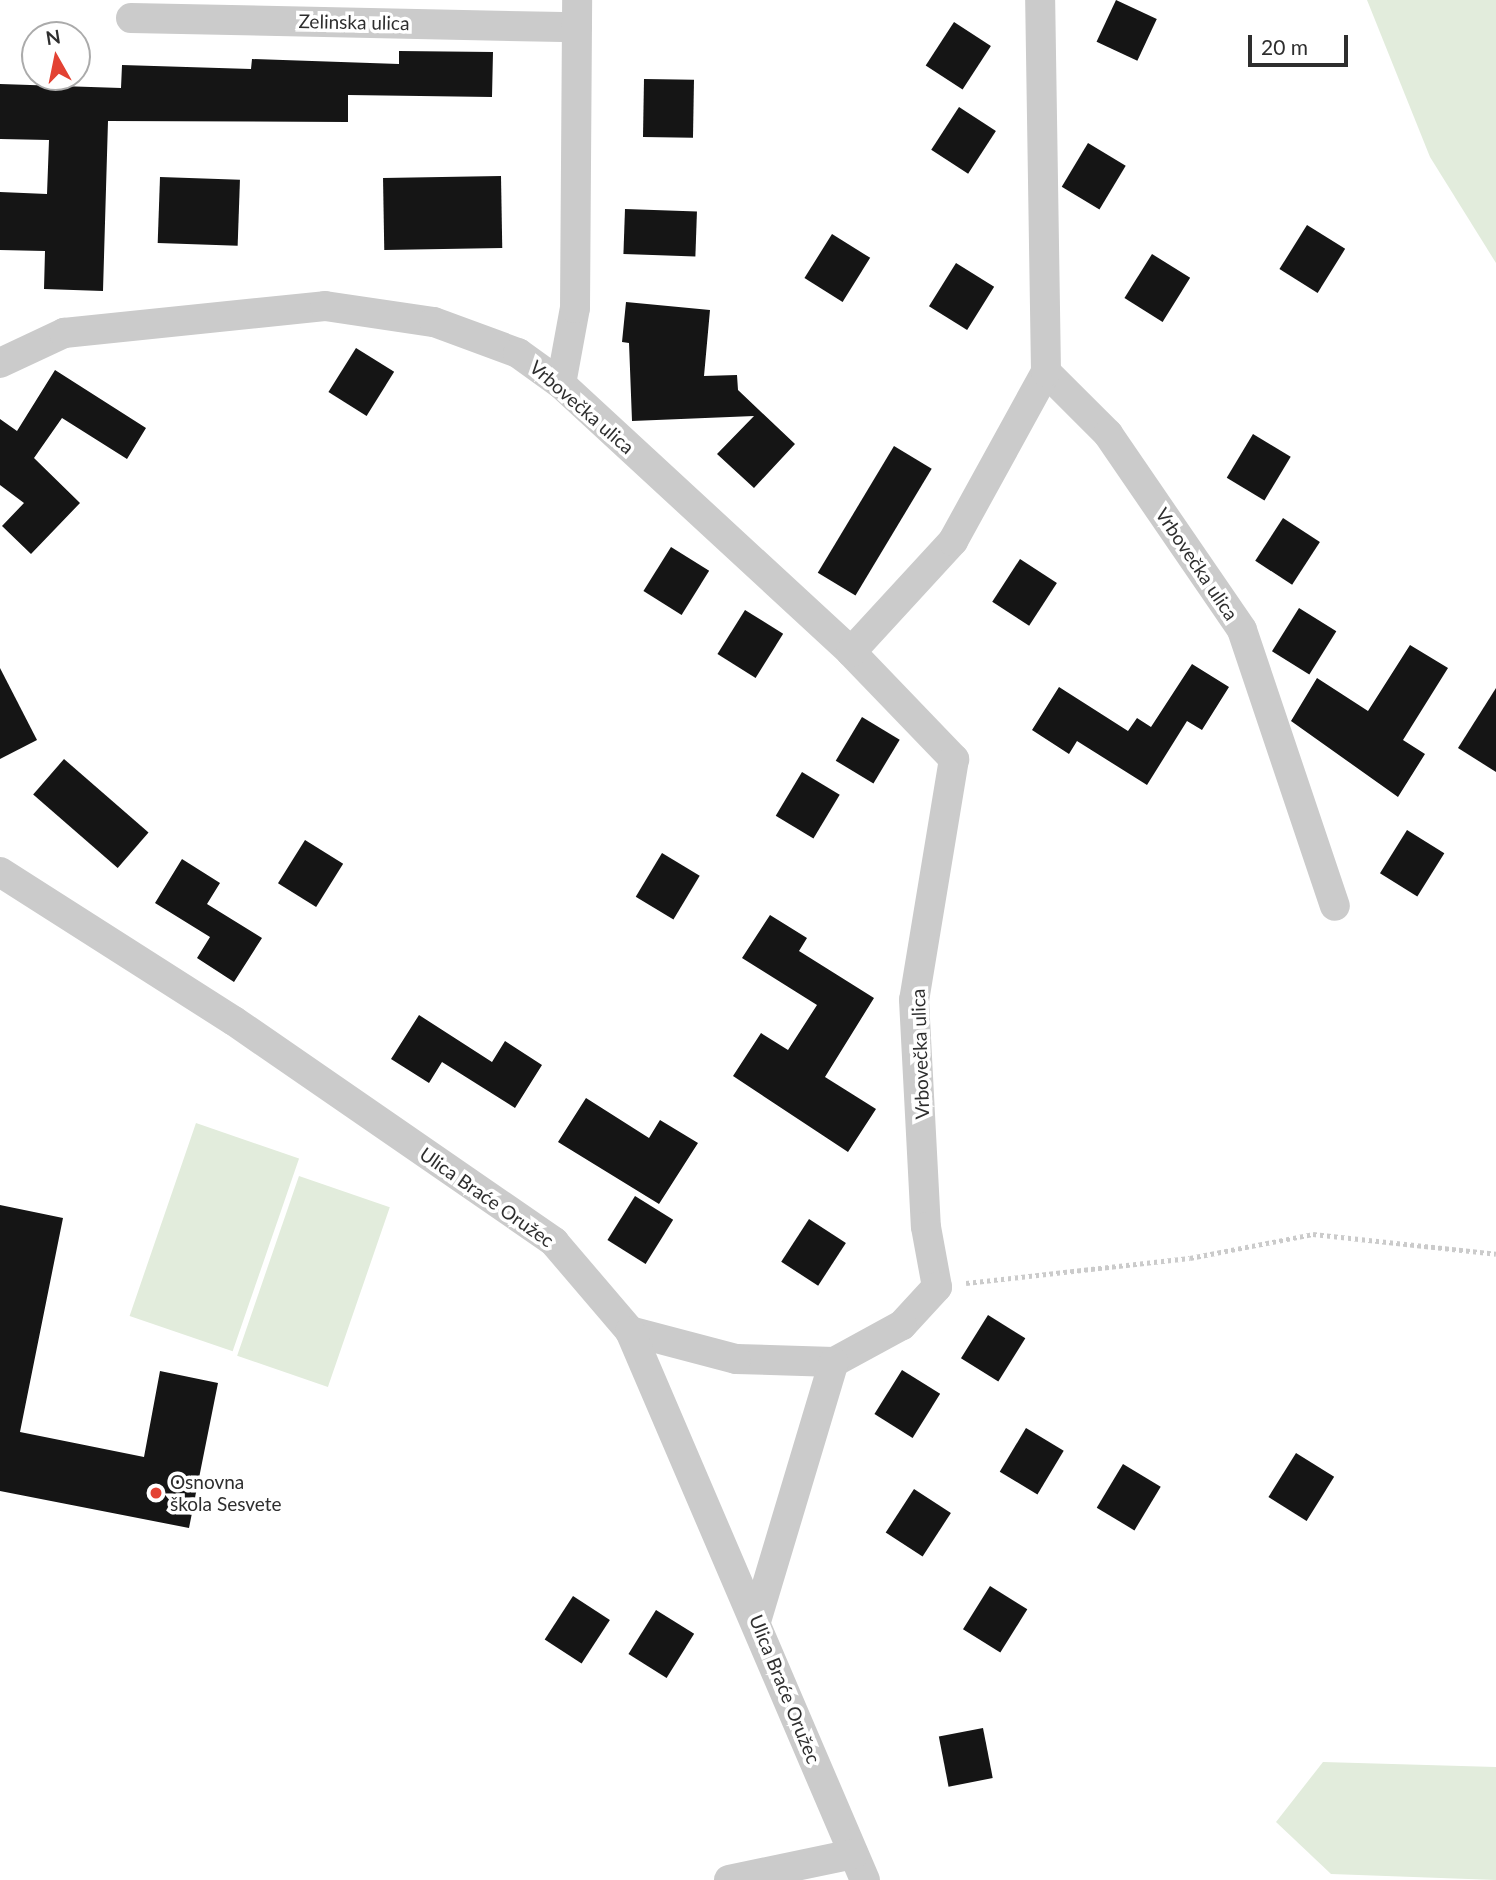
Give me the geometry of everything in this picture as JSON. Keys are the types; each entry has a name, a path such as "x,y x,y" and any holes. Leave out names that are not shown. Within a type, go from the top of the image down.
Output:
{"street":[{"path":"851,652 953,541 1046,372 1040,0"},
{"name":"Zelinska ulica","path":"131,18 577,14 575,308 561,384"},
{"name":"Vrbovečka ulica","path":"0,363 64,333 325,306 434,322 518,353 561,384 851,652 954,759 914,1000 926,1227 937,1287"},
{"name":"Vrbovečka ulica","path":"1046,372 1108,434 1242,630 1335,906"},
{"name":"Ulica Braće Oružec","path":"0,873 234,1021 554,1242 630,1331 757,1618 859,1867"},
{"path":"630,1331 736,1359 834,1362 902,1325 937,1287"},
{"path":"757,1618 834,1362"},
{"path":"729,1880 859,1867"}],"path":[{"path":"937,1287 1190,1258 1313,1234 1496,1254"}],"green space":[{"path":"1367,0 1496,0 1496,263 1430,157"},
{"path":"196,1123 299,1158 233,1351 130,1316"},
{"path":"299,1176 390,1207 328,1387 237,1356"},
{"path":"1323,1762 1496,1767 1496,1880 1331,1874 1276,1822"}],"building":[{"path":"1116,0 1157,19 1137,61 1097,42"},
{"path":"954,22 991,46 963,90 926,66"},
{"path":"399,51 493,52 492,97 348,95 348,122 108,121 103,291 44,289 45,251 0,250 0,192 47,194 49,140 0,139 0,84 21,85 21,91 121,88 122,65 251,69 252,59 399,64"},
{"path":"644,79 694,80 693,138 643,137"},
{"path":"959,107 996,131 968,174 931,150"},
{"path":"1088,143 1126,166 1099,209 1062,187"},
{"path":"501,176 502,248 384,250 383,178"},
{"path":"160,177 240,180 238,246 158,243"},
{"path":"625,209 697,212 695,256 623,254"},
{"path":"1307,225 1345,249 1318,293 1279,269"},
{"path":"832,234 870,258 843,302 804,278"},
{"path":"1152,254 1190,278 1163,322 1124,298"},
{"path":"956,263 994,287 967,330 929,306"},
{"path":"626,302 710,310 704,376 737,375 738,390 795,444 754,488 717,454 754,416 632,421 629,343 622,342"},
{"path":"356,348 394,372 367,416 328,392"},
{"path":"55,370 146,428 127,459 62,418 34,458 80,503 31,554 2,526 24,503 0,485 0,419 17,431"},
{"path":"1253,434 1291,457 1264,500 1227,478"},
{"path":"894,446 932,469 855,596 818,573"},
{"path":"1283,518 1320,542 1292,585 1255,561"},
{"path":"671,547 709,571 682,615 643,591"},
{"path":"1020,559 1057,583 1029,626 992,602"},
{"path":"1299,608 1336,631 1309,675 1272,651"},
{"path":"745,610 783,634 756,678 717,654"},
{"path":"1410,645 1448,668 1403,740 1425,754 1398,797 1291,721 1317,678 1368,711"},
{"path":"1192,664 1229,687 1202,730 1187,721 1147,785 1077,741 1069,754 1032,730 1059,687 1128,731 1137,718 1151,727"},
{"path":"0,668 37,740 0,759"},
{"path":"1496,688 1496,772 1458,748"},
{"path":"862,717 900,740 873,783 836,761"},
{"path":"64,759 149,832 118,868 33,794"},
{"path":"802,772 840,795 813,838 776,816"},
{"path":"1407,830 1444,853 1417,897 1380,873"},
{"path":"305,840 343,864 316,907 278,883"},
{"path":"662,853 700,876 673,919 636,897"},
{"path":"182,859 220,883 207,904 262,938 234,982 197,958 210,937 155,903"},
{"path":"770,915 807,938 799,951 874,998 825,1077 876,1109 848,1152 733,1076 761,1033 788,1050 817,1005 742,958"},
{"path":"419,1015 492,1062 505,1041 542,1065 515,1108 442,1062 429,1083 391,1059"},
{"path":"586,1098 649,1138 660,1120 698,1143 659,1204 558,1142"},
{"path":"635,1196 673,1220 646,1264 607,1240"},
{"path":"0,1205 63,1218 20,1432 144,1457 160,1371 218,1383 189,1528 0,1491"},
{"path":"809,1219 846,1243 818,1286 781,1262"},
{"path":"988,1315 1025,1338 998,1382 961,1358"},
{"path":"902,1370 940,1394 913,1438 874,1414"},
{"path":"1026,1428 1064,1451 1037,1494 1000,1472"},
{"path":"1296,1453 1334,1477 1307,1521 1268,1497"},
{"path":"1123,1464 1161,1487 1134,1530 1097,1508"},
{"path":"914,1489 951,1513 923,1557 886,1533"},
{"path":"990,1586 1027,1609 1000,1653 963,1629"},
{"path":"573,1596 610,1620 582,1664 545,1640"},
{"path":"656,1610 694,1634 667,1678 628,1654"},
{"path":"983,1728 993,1778 949,1787 939,1737"}],"place":[{"name":"Osnovna škola Sesvete","path":"156,1493"}]}
